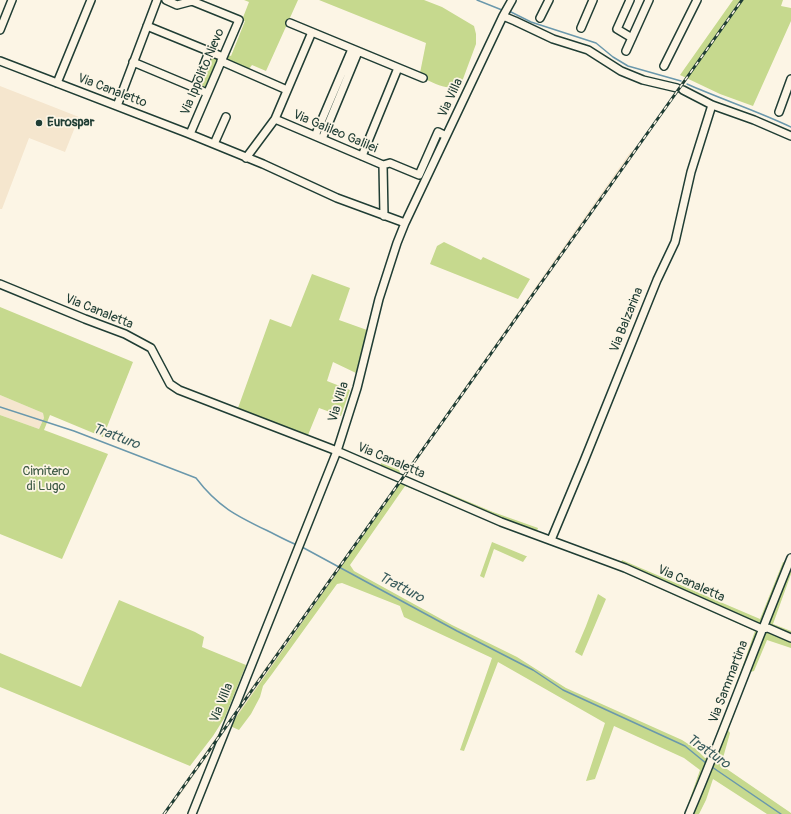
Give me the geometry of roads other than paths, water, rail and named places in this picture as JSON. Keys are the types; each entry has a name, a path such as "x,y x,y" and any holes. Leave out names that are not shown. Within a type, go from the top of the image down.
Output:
{"street":[{"path":"0,30 12,0"},
{"path":"57,83 91,0"},
{"path":"117,106 156,0"},
{"path":"166,0 177,5 188,1"},
{"name":"Via Villa","path":"192,814 337,451 356,388 379,299 397,243 446,136 512,0"},
{"path":"540,18 549,0"},
{"path":"581,28 593,0"},
{"path":"630,0 617,29 632,38"},
{"path":"626,52 649,0"},
{"path":"664,66 697,0"},
{"name":"Via Ippolito Nievo","path":"188,1 192,1 239,20 190,134"},
{"path":"503,16 553,39 588,50 621,71 643,80 680,89 712,105 754,120 791,136"},
{"path":"290,23 423,78"},
{"path":"147,26 209,52 287,90"},
{"path":"275,119 312,32"},
{"path":"318,138 355,51"},
{"path":"194,87 209,52"},
{"name":"Via Canaletto","path":"0,61 190,134 263,164 337,198 405,223"},
{"path":"133,62 207,93"},
{"path":"362,156 398,68"},
{"path":"779,112 791,79"},
{"name":"Via Balzarina","path":"551,540 656,280 674,242 691,172 712,105"},
{"path":"214,144 226,117"},
{"name":"Via Galileo Galilei","path":"246,158 275,119 383,165 384,216"},
{"path":"383,165 390,163 418,175 438,132 446,136"},
{"name":"Via Canaletta","path":"0,284 125,334 151,348 170,384 179,390 337,451 501,522 625,568 762,629 768,628 791,638"},
{"name":"Via Sammartina","path":"689,814 710,766 762,629 791,558"}],"waterway":[{"path":"477,0 502,10"},
{"path":"509,11 531,22 596,43 613,57 628,66 681,81"},
{"path":"687,84 791,127"},
{"name":"Tratturo","path":"0,407 74,431 196,478 220,504 229,510 297,545"},
{"name":"Tratturo","path":"302,547 457,631 533,670 563,690 685,746 707,764"},
{"name":"Tratturo","path":"712,767 781,814"}],"railway":[{"path":"164,814 742,0"}],"place":[{"name":"Eurospar","path":"39,123"}],"park label":[{"name":"Cimitero di Lugo","path":"46,480"}]}
